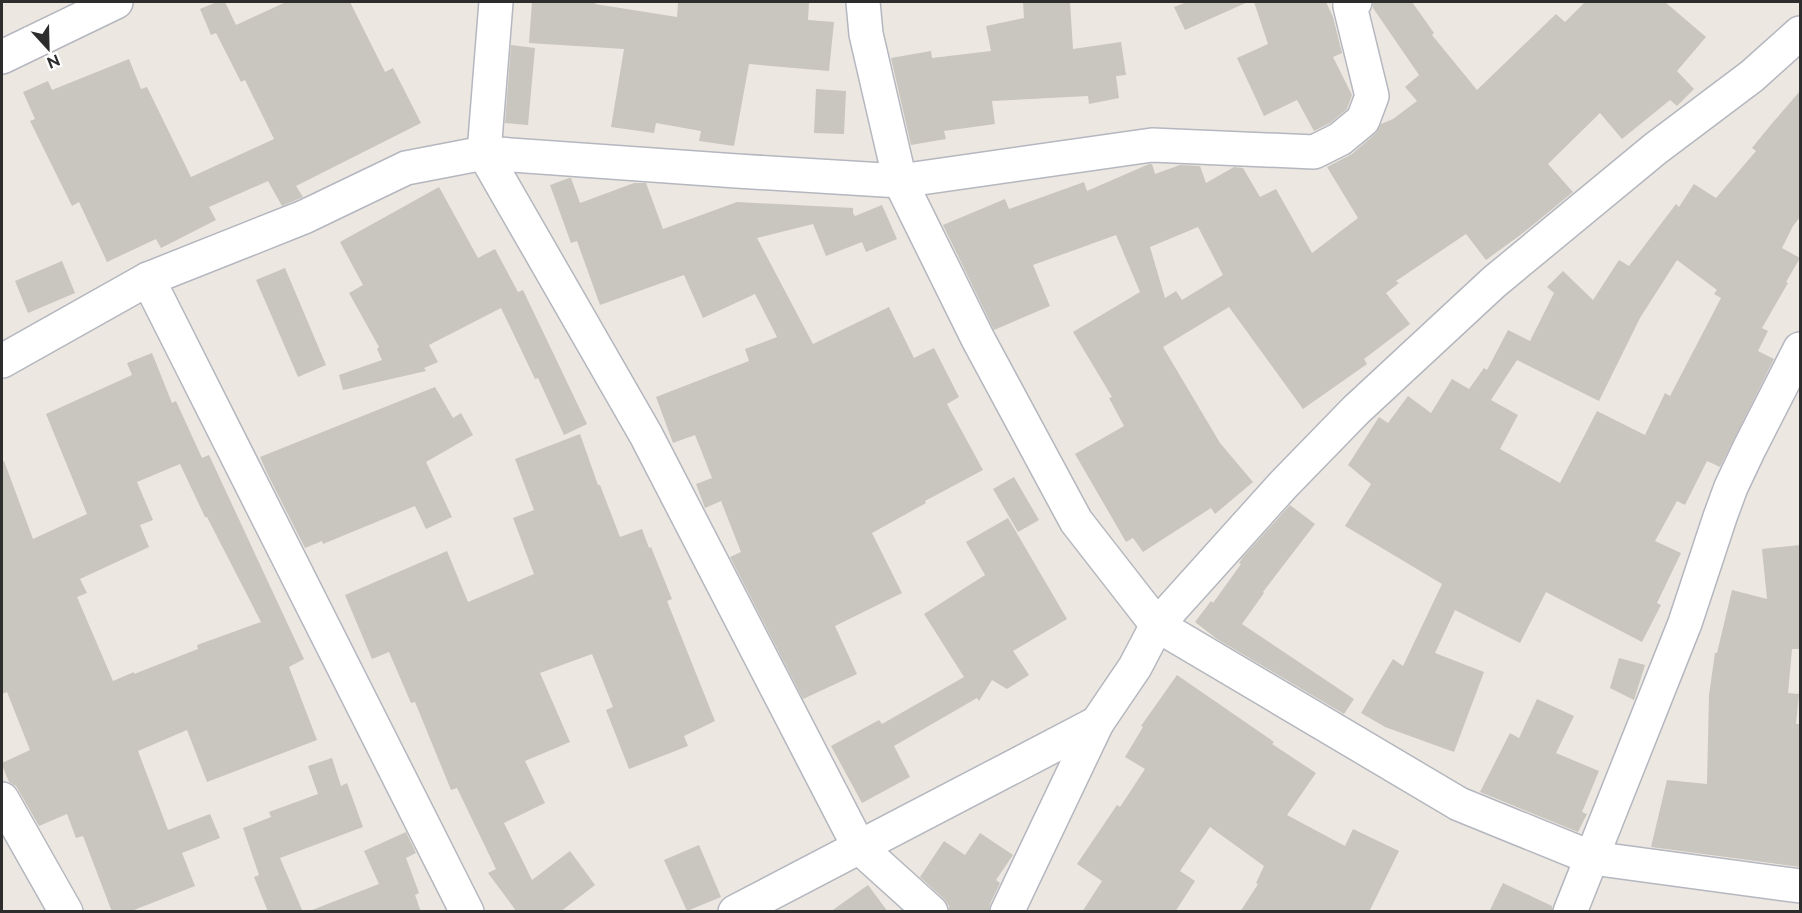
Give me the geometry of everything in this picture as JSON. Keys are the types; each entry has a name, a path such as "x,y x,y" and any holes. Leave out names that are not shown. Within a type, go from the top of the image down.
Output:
{"street":[{"path":"2,57 116,2"},
{"path":"496,2 484,153 646,435 859,848 931,912"},
{"path":"863,2 866,34 900,181 978,339 1076,521 1156,625 1459,804 1592,858 1800,886"},
{"path":"2,361 148,279 304,217 406,168 484,153 900,181 1152,145 1314,153 1340,139 1363,120 1372,96 1350,6 1354,2"},
{"path":"1007,912 1097,723 1135,667 1156,625 1283,485 1356,410 1494,282 1628,171 1752,76 1800,33"},
{"path":"148,279 467,912"},
{"path":"1570,912 1685,623 1731,487 1800,349"},
{"path":"735,912 1097,723"},
{"path":"2,799 66,912"}],"building":[{"path":"217,2 225,2 236,25 286,2 350,2 385,72 393,68 421,123 296,186 303,197 282,206 268,181 209,207 216,220 161,248 156,239 107,262 79,202 72,206 30,121 35,119 23,92 48,81 52,90 129,59 141,89 147,87 191,177 274,139 245,80 241,82 216,33 211,35 200,9"},
{"path":"532,2 596,2 595,4 677,17 678,2 809,2 808,20 834,22 829,71 749,64 734,146 699,141 701,131 656,123 654,133 611,127 624,49 529,43"},
{"path":"1023,2 1070,2 1073,49 1121,42 1126,75 1116,76 1119,98 1089,104 1088,96 992,101 995,124 944,131 946,139 911,145 891,58 931,51 932,58 991,51 986,26 1024,18"},
{"path":"1187,2 1248,2 1185,30 1174,7"},
{"path":"1254,2 1326,2 1333,17 1342,53 1333,57 1352,95 1347,109 1330,123 1314,131 1297,100 1264,116 1237,58 1268,44"},
{"path":"1373,2 1412,2 1434,33 1432,35 1477,90 1556,14 1565,22 1585,2 1665,2 1706,37 1677,71 1694,89 1677,106 1670,100 1622,139 1600,113 1548,164 1573,192 1486,260 1466,234 1396,281 1399,283 1386,293 1410,324 1364,359 1367,364 1303,409 1229,307 1163,347 1220,443 1253,482 1215,514 1211,508 1143,552 1133,538 1126,542 1075,454 1124,426 1109,398 1112,397 1073,332 1140,292 1116,235 1033,265 1050,306 994,330 943,225 1005,199 1009,209 1084,182 1087,191 1149,164 1152,164 1155,174 1180,165 1200,166 1206,183 1234,167 1243,168 1260,197 1276,189 1312,253 1358,218 1327,167 1352,154 1375,134 1381,124 1393,119 1417,101 1405,87 1419,75 1373,8","holes":["1198,227 1223,275 1182,300 1176,291 1165,298 1150,247"]},
{"path":"511,45 535,48 528,125 505,123"},
{"path":"816,89 846,91 844,134 814,133"},
{"path":"1800,91 1800,217 1782,248 1800,258 1762,328 1768,331 1758,351 1774,359 1720,467 1707,461 1685,505 1677,501 1655,541 1681,553 1657,603 1661,605 1642,642 1546,592 1520,643 1455,610 1435,653 1484,672 1454,752 1385,727 1361,713 1393,659 1403,666 1442,584 1345,526 1371,484 1348,465 1379,417 1388,423 1408,396 1431,413 1452,379 1469,389 1484,368 1487,370 1508,330 1530,341 1554,293 1547,287 1563,271 1593,300 1619,260 1629,266 1676,204 1679,207 1694,184 1716,198 1756,151 1752,148","holes":["1677,260 1717,290 1714,294 1721,298 1670,396 1665,393 1645,435 1597,411 1560,483 1500,449 1518,415 1491,400 1517,360 1599,401 1640,318"]},
{"path":"571,178 580,203 634,183 646,183 663,229 737,202 853,208 855,216 882,205 897,239 866,252 862,242 826,256 813,224 757,238 813,344 889,307 914,358 934,348 959,397 947,404 983,470 872,533 902,593 835,626 857,674 803,699 730,557 741,552 721,501 705,508 696,484 712,478 695,435 673,443 656,397 749,361 745,349 777,337 755,294 703,318 684,275 600,305 577,241 571,243 550,185"},
{"path":"439,187 478,258 495,249 518,292 523,290 587,424 564,435 538,378 535,379 501,308 429,345 438,362 424,368 426,371 343,390 339,375 382,360 377,349 379,347 349,293 363,285 340,242"},
{"path":"62,261 75,293 28,313 15,281"},
{"path":"285,268 326,365 298,377 256,280"},
{"path":"152,353 172,403 176,401 202,458 209,455 304,659 289,667 317,740 207,782 187,730 138,751 168,830 210,814 220,838 182,853 195,886 129,912 112,912 83,836 76,838 67,814 39,826 16,786 9,782 2,765 30,750 7,692 2,694 2,462 4,461 33,539 87,514 46,414 132,375 127,363","holes":["180,464 205,517 261,622 197,645 198,649 113,681 77,597 87,593 80,579 149,547 140,525 153,520 137,482"]},
{"path":"435,387 453,418 461,413 473,435 426,462 452,517 426,529 415,506 323,544 322,541 305,548 260,457"},
{"path":"580,434 620,537 642,529 649,548 651,547 672,599 667,601 715,721 684,736 688,746 629,769 606,710 613,707 592,654 540,673 570,742 525,761 545,803 504,823 532,880 570,851 595,885 560,912 517,912 488,873 496,869 457,788 451,790 415,702 411,703 389,652 372,659 345,595 447,551 468,602 534,574 513,518 534,510 515,459"},
{"path":"1014,477 1039,520 1018,532 993,489"},
{"path":"1290,505 1315,524 1263,592 1242,624 1354,699 1344,714 1217,639 1195,622 1211,601 1213,603 1241,564 1239,563 1243,557"},
{"path":"1008,518 1067,619 1013,651 1029,675 1007,689 992,680 979,701 977,698 894,746 910,777 862,803 831,746 879,720 882,724 964,677 924,614 985,575 966,542"},
{"path":"1800,545 1800,649 1792,649 1788,693 1799,694 1796,724 1800,724 1800,867 1651,847 1667,780 1707,784 1709,695 1715,653 1717,653 1732,590 1767,599 1762,549"},
{"path":"1619,658 1645,665 1634,700 1610,688"},
{"path":"1177,675 1316,773 1287,815 1345,846 1353,829 1399,851 1369,912 1240,912 1258,884 1256,883 1264,866 1210,827 1180,871 1195,881 1175,912 1082,912 1102,881 1077,864 1117,805 1120,807 1145,769 1125,757 1143,727 1141,726"},
{"path":"1537,699 1574,716 1556,753 1599,771 1582,812 1587,814 1578,832 1480,792 1510,733 1519,738"},
{"path":"332,758 341,786 347,783 363,827 280,858 303,912 268,912 254,877 259,875 243,828 271,817 269,812 318,794 308,766"},
{"path":"406,832 416,853 406,858 419,893 415,895 421,912 312,912 312,910 379,884 364,851"},
{"path":"980,833 1013,855 996,880 1000,883 990,904 989,912 949,912 949,906 944,899 920,877 944,841 965,855"},
{"path":"699,845 721,897 687,911 664,860"},
{"path":"1503,883 1552,906 1552,912 1489,912"},
{"path":"868,885 888,912 830,912"}]}
